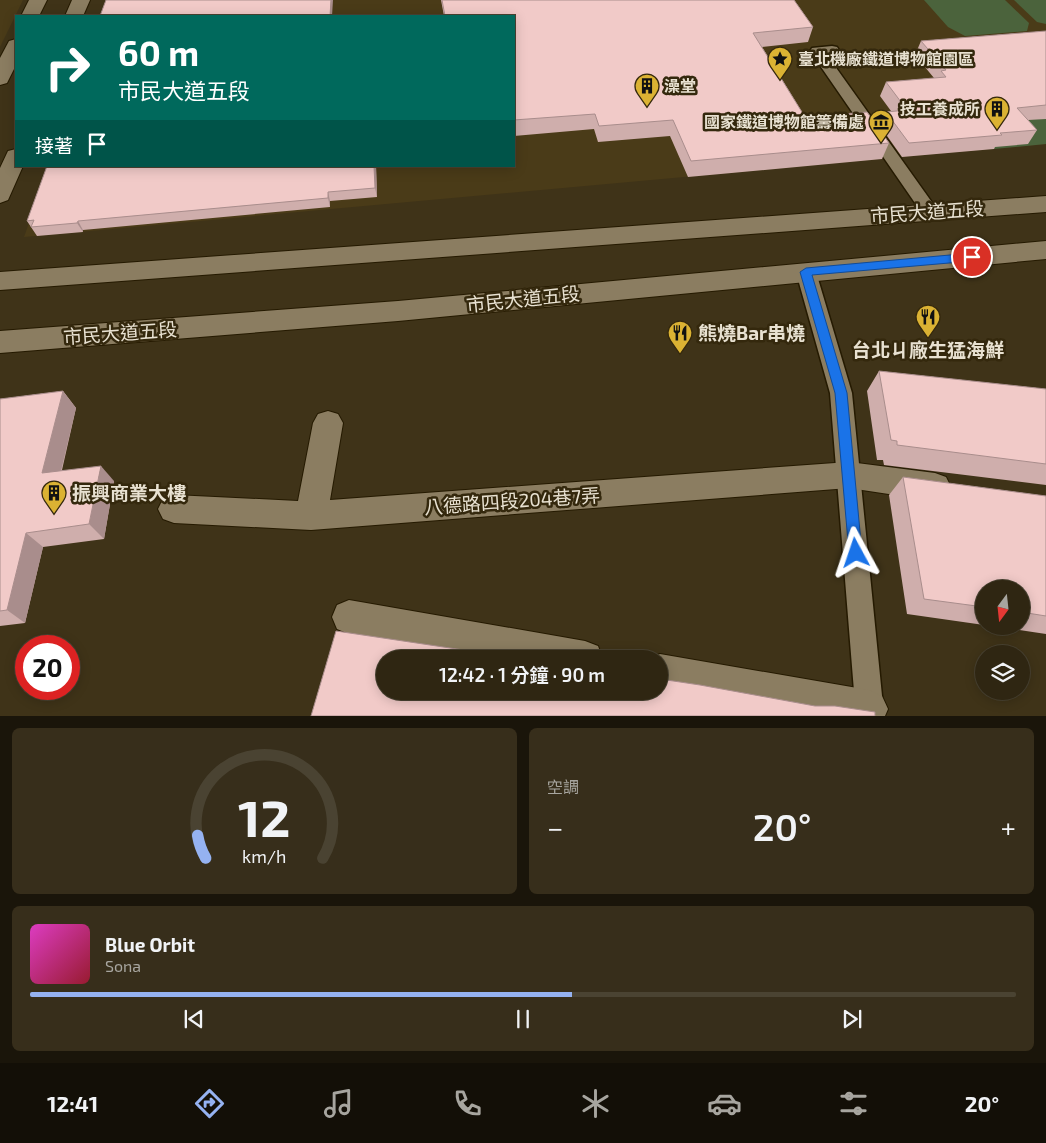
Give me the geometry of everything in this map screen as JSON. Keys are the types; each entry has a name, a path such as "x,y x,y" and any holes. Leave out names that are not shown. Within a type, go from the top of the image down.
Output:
{"street":[{"path":"30,15 38,0"},
{"path":"74,15 81,0"},
{"path":"0,79 15,47"},
{"path":"0,195 15,158"},
{"name":"市民大道五段","path":"0,281 1046,204"},
{"name":"市民大道五段","path":"0,342 398,312 1046,250"},
{"path":"311,516 328,423"},
{"name":"八德路四段204巷7弄","path":"174,509 311,516 849,476 967,491"},
{"path":"349,618 533,650"},
{"path":"668,674 869,712"}],"lane":[{"path":"832,50 816,51 930,212"},
{"path":"806,272 841,393 869,712"}],"shaded area":[{"path":"0,0 23,0 15,15 0,47"},
{"name":"臺北機廠鐵道博物館園區","path":"109,0 1046,0 1046,144 24,237 49,167 515,167 515,15 103,15"}],"green space":[{"path":"924,0 1005,0 1029,23 1027,31 965,36 948,27"},
{"path":"1014,0 1046,0 1046,24 1037,22"},
{"path":"1046,112 1046,144 994,149 992,147 1004,116"}],"building":[{"path":"106,0 331,0 330,15 100,15"},
{"path":"442,0 794,0 813,27 753,33 805,117 867,112 889,143 691,161 673,120 599,126 595,114 515,120 515,15 445,15"},
{"path":"1046,31 1046,105 1017,108 1037,130 909,143 886,112 907,110 886,82 946,77 941,71 946,70 921,41"},
{"path":"47,167 374,167 375,188 328,192 328,198 31,227 34,220 27,221"},
{"path":"879,371 1046,389 1046,464 897,445 897,441 891,440"},
{"name":"振興商業大樓","path":"63,391 42,473 101,466 89,524 26,533 7,610 0,611 0,399"},
{"path":"903,477 1046,496 1046,616 1030,613 1030,580 975,580 975,606 924,599"},
{"path":"336,631 464,650 376,650 376,700 668,700 668,680 815,706 835,706 875,712 875,716 311,716"}],"place":[{"name":"臺北機廠鐵道博物館園區","path":"780,80"},
{"name":"澡堂","path":"647,107"},
{"name":"技工養成所","path":"997,130"},
{"name":"國家鐵道博物館籌備處","path":"881,143"},
{"name":"台北ㄐ廠生猛海鮮","path":"928,338"},
{"name":"熊燒Bar串燒","path":"680,354"},
{"name":"振興商業大樓","path":"54,514"}],"route":[{"path":"856,553 841,393 806,272 972,257"}]}
